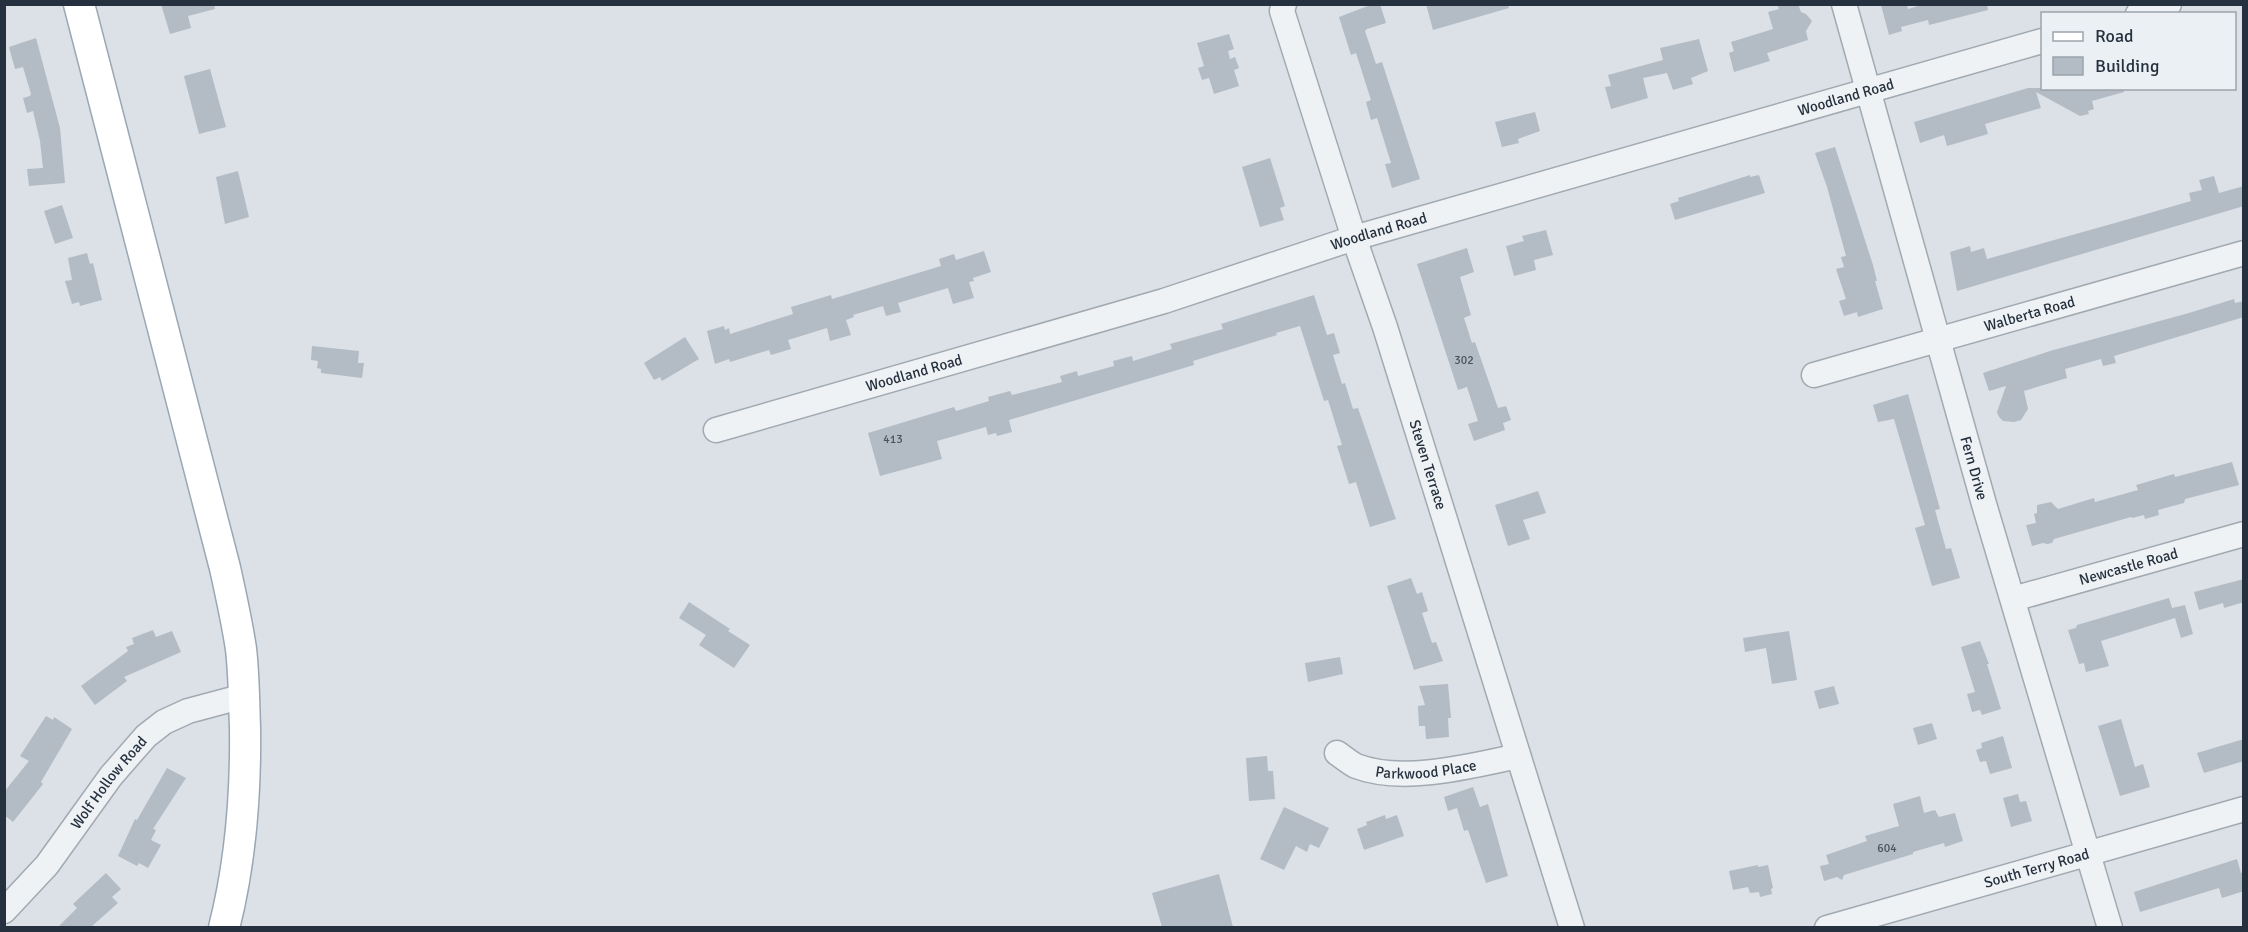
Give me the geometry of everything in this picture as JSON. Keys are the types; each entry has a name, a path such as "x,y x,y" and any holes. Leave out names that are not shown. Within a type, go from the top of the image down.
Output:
{"main road":[{"path":"79,4 225,568 241,649 246,778 243,822 232,898 224,927"}],"street":[{"name":"Steven Terrace","path":"1284,4 1282,11 1354,238 1385,327 1572,927"},
{"name":"Fern Drive","path":"1844,4 1984,504 2110,927"},
{"path":"2144,12 2169,4"},
{"name":"Woodland Road","path":"716,429 1164,301 1354,238 2041,42"},
{"name":"Walberta Road","path":"1814,375 2244,253"},
{"name":"Newcastle Road","path":"2013,599 2244,534"},
{"name":"Wolf Hollow Road","path":"4,910 47,864 111,776 146,736 164,722 188,711 244,696"},
{"name":"Parkwood Place","path":"1336,753 1356,766 1407,773 1470,766 1518,756"},
{"name":"South Terry Road","path":"1827,927 2244,809"}],"building":[{"path":"161,4 214,4 215,9 188,16 191,28 170,34"},
{"path":"1373,4 1380,4 1386,23 1365,31 1376,64 1382,62 1420,179 1392,188 1385,164 1391,163 1377,118 1371,120 1366,102 1371,100 1356,53 1351,55 1339,17"},
{"path":"1426,4 1508,4 1509,8 1433,30"},
{"path":"1777,4 1798,4 1801,12 1812,21 1806,31 1808,40 1767,53 1770,61 1734,72 1729,53 1734,51 1731,42 1773,29 1768,12 1779,9"},
{"path":"1925,4 1987,4 1988,10 1929,25 1928,20 1901,27 1902,31 1889,35 1881,5 1907,5 1908,9"},
{"path":"1229,34 1234,49 1228,51 1230,59 1235,57 1239,68 1234,70 1239,86 1214,94 1209,78 1202,80 1198,68 1204,66 1197,43"},
{"path":"36,38 60,128 65,183 29,186 27,169 43,168 40,141 33,111 27,113 23,98 31,94 23,67 15,69 9,47"},
{"path":"1699,39 1708,71 1691,78 1693,84 1673,90 1667,73 1643,78 1648,98 1611,109 1605,87 1611,86 1608,75 1663,60 1660,48"},
{"path":"210,69 226,127 199,134 184,76"},
{"path":"2028,88 2124,90 2124,92 2092,101 2094,109 2088,111 2089,114 2080,116 2036,92 2041,108 1985,124 1988,134 1947,146 1944,135 1920,143 1914,122"},
{"path":"1535,112 1540,131 1518,139 1519,143 1502,147 1495,122"},
{"path":"1835,147 1873,265 1883,309 1858,317 1857,312 1844,316 1839,301 1846,299 1836,269 1844,267 1841,257 1846,256 1815,153"},
{"path":"1270,158 1285,206 1280,208 1284,220 1260,227 1242,167"},
{"path":"238,171 249,217 225,224 216,177"},
{"path":"1750,175 1750,177 1759,175 1765,193 1675,220 1670,204 1679,201 1678,198"},
{"path":"2214,176 2219,193 2244,186 2244,206 1957,291 1950,252 1970,246 1971,252 1984,248 1987,259 2122,221 2191,201 2189,193 2202,190 2199,180"},
{"path":"62,205 73,238 55,244 44,211"},
{"path":"1546,230 1553,255 1534,260 1536,270 1514,276 1506,246 1524,241 1522,236"},
{"path":"1467,248 1474,272 1460,277 1471,315 1464,318 1472,343 1475,342 1498,408 1506,406 1511,420 1503,423 1505,430 1474,441 1468,424 1478,421 1467,387 1458,390 1417,264"},
{"path":"984,251 991,272 973,278 974,281 969,282 974,298 953,304 948,288 898,303 901,312 886,316 883,306 853,315 854,317 846,320 851,335 830,341 827,328 788,340 791,349 771,355 769,350 730,362 729,359 715,364 707,331 724,326 725,330 729,328 730,334 793,314 791,307 831,295 832,299 941,266 939,259 954,254 956,260"},
{"path":"87,253 90,264 93,263 102,300 80,306 79,302 72,304 65,281 72,280 68,258"},
{"path":"1314,295 1327,335 1334,333 1340,353 1333,355 1342,384 1345,383 1353,409 1358,408 1396,519 1370,527 1356,482 1349,484 1337,446 1342,445 1328,400 1324,401 1300,326 1193,361 1194,365 1009,420 1012,432 997,436 996,433 988,435 986,427 937,441 942,459 880,476 868,433 954,407 956,411 989,401 988,397 1010,391 1012,395 1062,382 1060,376 1077,371 1078,376 1114,366 1113,361 1132,356 1133,361 1172,349 1170,344 1223,329 1221,324"},
{"path":"2234,299 2235,303 2244,301 2244,317 2114,356 2116,363 2103,366 2101,359 2065,369 2067,378 2024,391 2028,409 2021,420 2003,421 1999,417 1997,412 2006,386 1989,391 1983,373 2050,351"},
{"path":"685,337 699,359 662,381 660,377 654,380 644,363"},
{"path":"312,346 359,351 358,363 364,363 362,378 321,373 321,369 317,368 318,361 311,360"},
{"path":"1908,394 1940,509 1935,510 1946,549 1951,548 1960,578 1932,586 1915,528 1925,525 1894,419 1878,422 1873,405"},
{"path":"2232,462 2239,485 2185,499 2184,503 2158,510 2159,515 2145,519 2144,515 2131,517 2054,539 2052,543 2032,546 2026,525 2036,523 2034,514 2037,513 2037,505 2051,502 2058,509 2094,498 2095,502 2138,490 2136,485 2174,474 2175,477"},
{"path":"1538,491 1546,513 1523,520 1530,539 1508,546 1495,505"},
{"path":"1411,578 1417,594 1422,592 1428,611 1422,613 1432,643 1436,642 1443,661 1414,670 1387,586"},
{"path":"2244,579 2244,602 2224,608 2223,603 2199,610 2194,592"},
{"path":"2169,598 2172,608 2185,605 2193,634 2181,638 2175,618 2101,641 2109,666 2086,672 2084,663 2079,664 2068,630 2076,628 2077,625"},
{"path":"689,602 750,645 734,668 699,645 706,635 679,618"},
{"path":"153,630 156,637 172,631 181,652 124,677 127,681 95,705 81,686 128,651 126,647 134,644 132,638"},
{"path":"1789,631 1797,680 1772,684 1766,648 1745,652 1743,638"},
{"path":"1980,641 1989,664 1987,664 2001,709 1982,715 1980,710 1972,712 1967,694 1975,692 1961,647"},
{"path":"1340,657 1343,674 1308,682 1305,663"},
{"path":"1448,684 1451,718 1448,718 1449,737 1426,739 1425,726 1419,726 1418,706 1425,705 1419,686"},
{"path":"1834,686 1839,704 1819,709 1814,691"},
{"path":"46,716 53,720 54,717 72,729 41,782 43,784 13,822 4,815 4,792 29,761 20,756"},
{"path":"2121,719 2135,767 2143,764 2150,787 2120,796 2098,726"},
{"path":"1932,723 1937,739 1918,745 1913,728"},
{"path":"2003,736 2012,768 1990,774 1986,761 1980,762 1976,750 1982,748 1981,743"},
{"path":"2244,739 2244,761 2204,773 2197,753"},
{"path":"1267,756 1268,771 1273,771 1275,799 1249,801 1246,758"},
{"path":"167,768 186,778 153,829 156,830 151,840 161,845 148,868 139,863 137,866 118,856 135,819 137,820"},
{"path":"1473,787 1480,807 1488,804 1508,876 1486,883 1468,830 1464,831 1457,808 1448,811 1444,797"},
{"path":"2018,794 2020,802 2026,801 2032,821 2011,827 2003,798"},
{"path":"1920,796 1924,813 1935,810 1939,817 1955,813 1963,841 1945,847 1944,843 1913,852 1913,854 1844,875 1842,880 1837,877 1824,881 1820,866 1829,864 1826,855 1867,841 1865,836 1899,826 1893,804"},
{"path":"1284,807 1329,828 1319,848 1310,844 1307,852 1296,846 1284,870 1260,859"},
{"path":"1385,815 1386,819 1397,815 1404,836 1364,850 1357,829 1367,825 1366,822"},
{"path":"2237,859 2241,873 2244,872 2244,891 2222,898 2219,888 2140,912 2134,892"},
{"path":"1758,865 1758,867 1768,865 1773,888 1771,889 1772,894 1760,897 1759,892 1750,893 1748,887 1733,890 1729,871"},
{"path":"106,873 121,889 112,897 118,903 91,927 58,927 77,908 73,904"},
{"path":"1219,874 1233,927 1162,927 1152,893"}]}
